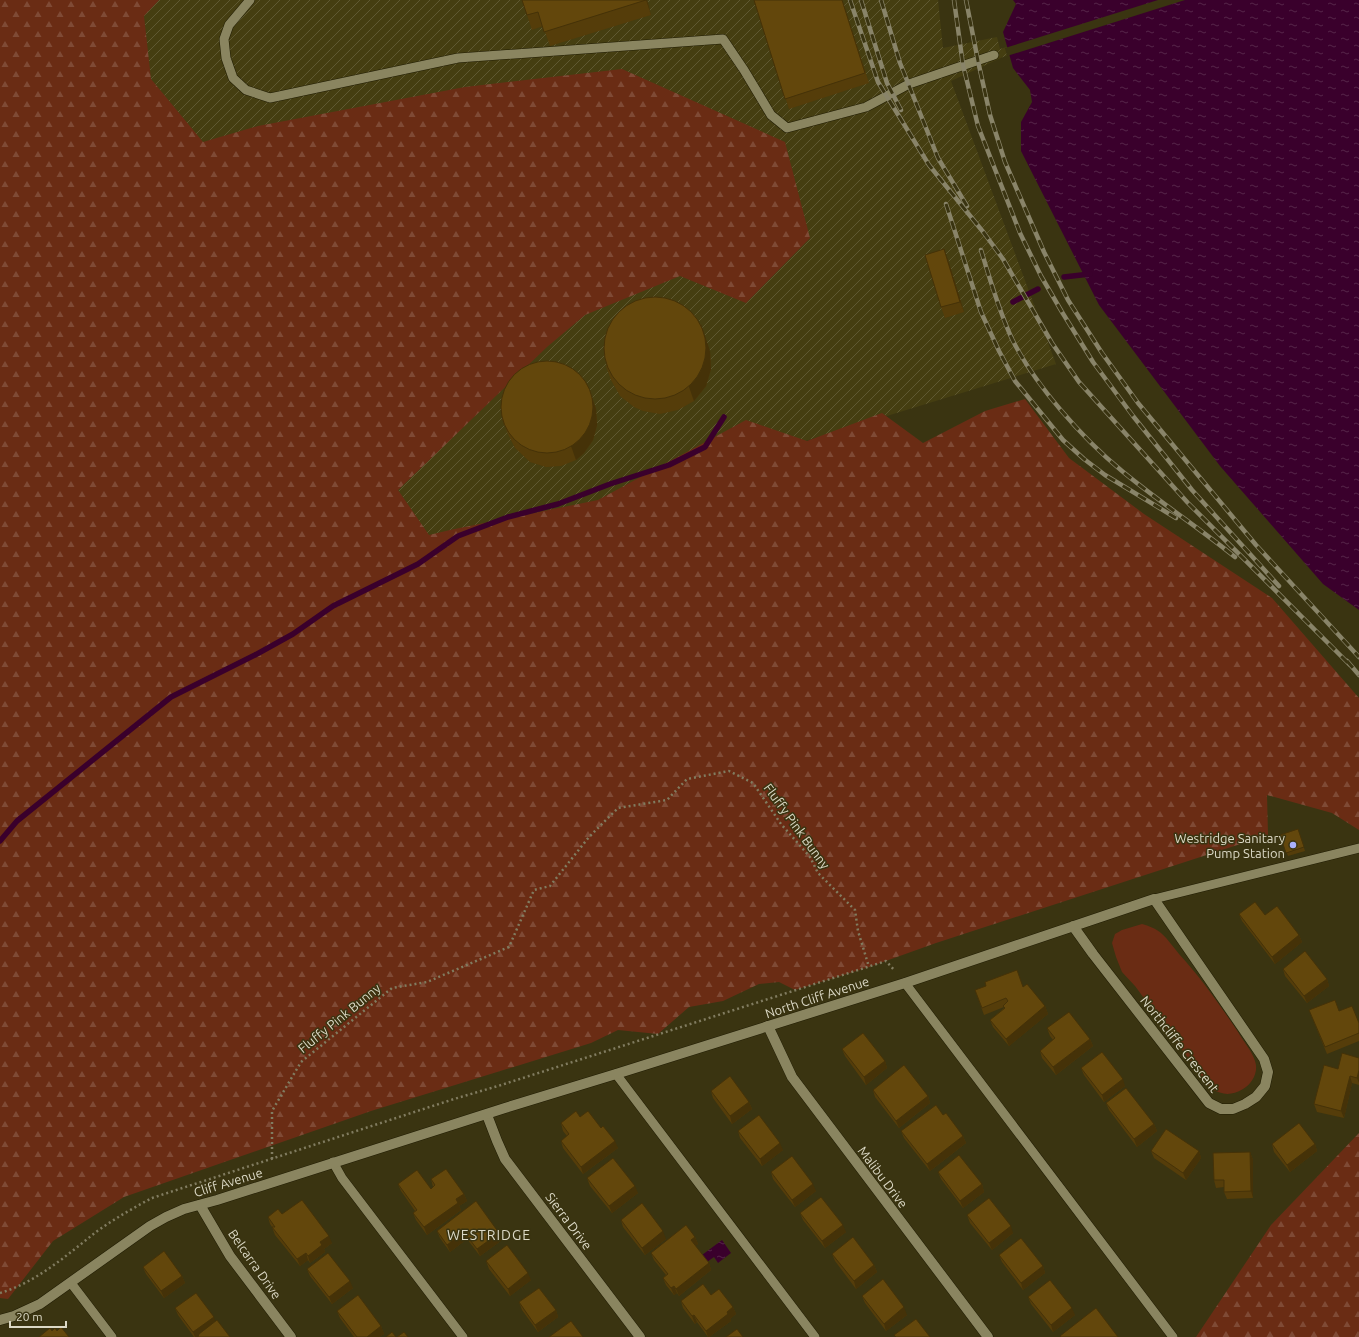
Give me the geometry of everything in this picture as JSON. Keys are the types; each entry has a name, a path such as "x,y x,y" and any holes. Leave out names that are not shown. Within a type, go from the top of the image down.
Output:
{"street":[{"name":"Northcliffe Crescent","path":"1073,926 1209,1103 1221,1109 1233,1108 1245,1104 1256,1096 1264,1086 1268,1072 1264,1059 1154,900"},
{"name":"North Cliff Avenue","path":"487,1114 905,983 1154,900"},
{"name":"Malibu Drive","path":"768,1026 792,1077 988,1337"},
{"name":"Cliff Avenue","path":"0,1320 14,1316 40,1304 150,1226 172,1214 487,1114"},
{"name":"Sierra Drive","path":"487,1114 505,1159 640,1337"},
{"name":"Belcarra Drive","path":"200,1205 230,1256 291,1337"}],"lane":[{"path":"250,0 229,25 224,39 226,58 233,78 246,90 270,98 458,58 723,39 744,70 771,115 787,128 866,107 909,84 994,55"},
{"path":"1154,900 1359,848"},
{"path":"905,983 1173,1337"},
{"path":"616,1074 815,1337"},
{"path":"333,1162 342,1178 463,1337"},
{"path":"71,1283 112,1337"}],"path":[{"name":"Fluffy Pink Bunny","path":"272,1160 272,1111 301,1062 392,988 427,982 509,947 534,890 550,886 589,837 618,808 667,800 687,779 729,771 753,783 781,824 810,857 818,873 855,910 858,931 868,967"},
{"path":"0,1293 32,1279 65,1257 98,1231 133,1207 180,1188 272,1160 454,1099 886,961 905,983"}],"shaded area":[{"path":"0,0 938,0 943,48 997,37 1000,49 1158,0 1185,0 1003,57 951,81 1056,364 0,688"}],"green space":[{"path":"0,0 159,0 144,16 151,79 203,142 258,126 465,87 622,69 785,142 810,238 746,303 680,276 585,315 547,347 398,490 429,535 598,500 746,420 807,441 882,413 923,443 985,411 1025,399 1069,458 1144,514 1272,598 1359,698 1359,830 1332,813 1267,795 1268,835 795,990 779,982 759,984 723,1001 689,1007 658,1034 618,1030 591,1043 371,1111 124,1197 53,1241 8,1299 0,1298"},
{"path":"1142,924 1150,926 1161,933 1168,940 1210,992 1250,1050 1254,1057 1256,1069 1252,1081 1243,1089 1235,1093 1227,1094 1219,1093 1211,1089 1135,986 1122,972 1112,943 1115,934 1122,930"},
{"path":"1359,1133 1359,1337 1196,1337 1271,1225"}],"water":[{"path":"1013,0 1359,0 1359,610 1323,584 1220,466 1099,305 1021,151 1021,122 1032,102 1030,90 1013,68 1003,32 1016,4"},
{"path":"722,1240 731,1253 718,1263 714,1257 707,1262 702,1255"}],"pier":[{"path":"1158,0 1185,0 1007,56 1005,48"}],"building":[{"path":"522,0 646,0 544,32 538,12 527,15"},
{"path":"754,0 842,0 865,73 785,99"},
{"path":"944,249 960,302 941,307 925,255"},
{"path":"655,297 665,298 684,305 698,319 705,338 705,358 698,377 684,391 665,398 655,399 645,398 626,391 612,377 605,358 604,348 605,338 612,319 626,305 645,298"},
{"path":"547,361 564,365 579,375 589,390 593,407 589,424 579,439 564,449 547,453 530,449 515,439 505,424 501,407 505,390 515,375 530,365"},
{"name":"Westridge Sanitary Pump Station","path":"1298,829 1304,847 1286,853 1280,835"},
{"path":"1255,902 1265,915 1277,906 1299,935 1272,957 1239,914"},
{"path":"1305,951 1327,979 1304,996 1283,969"},
{"path":"1017,970 1023,987 1027,984 1045,1006 1006,1039 990,1020 1005,1008 1003,1006 1008,1001 1006,998 982,1008 975,990 986,986 985,982"},
{"path":"1335,1000 1339,1011 1352,1006 1359,1023 1359,1033 1325,1047 1309,1010"},
{"path":"1069,1012 1090,1039 1053,1067 1040,1051 1055,1038 1047,1028"},
{"path":"863,1033 885,1061 864,1077 842,1049"},
{"path":"1102,1052 1123,1079 1102,1095 1081,1068"},
{"path":"1342,1053 1359,1058 1359,1070 1357,1078 1350,1076 1341,1111 1314,1104 1324,1065 1338,1069"},
{"path":"904,1065 928,1096 896,1121 873,1090"},
{"path":"730,1076 749,1102 730,1116 711,1091"},
{"path":"1126,1088 1154,1124 1134,1139 1106,1103"},
{"path":"936,1105 943,1115 946,1113 963,1136 927,1164 901,1131"},
{"path":"576,1111 580,1117 588,1111 601,1128 603,1126 615,1141 581,1167 561,1141 569,1134 561,1123"},
{"path":"759,1115 780,1143 760,1159 738,1131"},
{"path":"1299,1123 1315,1144 1287,1165 1272,1144"},
{"path":"1166,1129 1199,1151 1183,1173 1151,1151"},
{"path":"1250,1152 1251,1191 1224,1192 1224,1180 1214,1180 1213,1153"},
{"path":"959,1155 982,1184 960,1201 938,1172"},
{"path":"792,1156 813,1184 792,1200 771,1172"},
{"path":"613,1158 635,1186 609,1206 587,1178"},
{"path":"446,1169 464,1194 456,1199 458,1203 424,1227 413,1213 417,1210 398,1184 417,1170 431,1189 435,1185 431,1179"},
{"path":"821,1197 843,1225 822,1241 800,1213"},
{"path":"989,1198 1011,1226 989,1243 967,1215"},
{"path":"302,1200 329,1236 320,1242 322,1245 308,1256 306,1253 297,1259 272,1227 275,1227 268,1217 278,1209 282,1214"},
{"path":"476,1201 499,1233 477,1249 464,1232 447,1245 437,1231"},
{"path":"642,1203 663,1231 642,1248 621,1220"},
{"path":"686,1225 695,1237 691,1240 709,1263 676,1289 674,1286 671,1288 663,1278 668,1274 651,1253"},
{"path":"853,1237 874,1265 854,1281 832,1254"},
{"path":"1021,1238 1043,1266 1021,1283 999,1255"},
{"path":"507,1245 528,1273 508,1289 486,1261"},
{"path":"164,1251 182,1276 161,1291 143,1267"},
{"path":"328,1253 350,1281 329,1297 307,1269"},
{"path":"883,1279 904,1307 884,1324 862,1296"},
{"path":"1050,1280 1072,1308 1051,1325 1028,1297"},
{"path":"703,1284 711,1295 719,1289 733,1307 727,1312 728,1314 706,1331 681,1301"},
{"path":"539,1288 556,1310 535,1325 519,1302"},
{"path":"196,1293 214,1317 193,1332 175,1308"},
{"path":"358,1295 381,1326 367,1337 357,1337 337,1311"},
{"path":"1096,1308 1118,1337 1060,1336"},
{"path":"916,1319 930,1337 896,1337 894,1335"},
{"path":"217,1320 230,1337 198,1337 199,1334"},
{"path":"571,1321 583,1337 549,1337"},
{"path":"61,1327 69,1337 39,1337 50,1328 52,1331 55,1328 57,1331"},
{"path":"737,1329 743,1337 726,1337"},
{"path":"392,1332 396,1337 386,1337"},
{"path":"404,1332 408,1337 397,1337"}],"waterway":[{"path":"1064,277 1090,274"},
{"path":"1013,302 1038,289"},
{"path":"0,841 17,821 171,697 255,655 293,634 333,606 418,564 458,536 508,517 558,504 610,484 669,465 705,447 724,417"}],"railway":[{"path":"850,0 878,82 929,165 1003,259 1052,343 1079,382 1188,503 1350,665"},
{"path":"861,0 887,83 901,110"},
{"path":"881,0 900,63 938,158 967,206"},
{"path":"954,0 963,65 978,126 1020,233 1041,276 1093,362 1133,416 1192,490 1279,586"},
{"path":"966,0 990,115 1005,162 1044,252 1068,300 1102,353 1138,403 1256,545 1359,657"},
{"path":"946,204 981,312 1015,381 1063,440 1084,459 1105,475 1176,518"},
{"path":"981,250 991,284 1012,339 1022,357 1046,392 1076,427 1107,458 1150,493 1235,557"},
{"path":"1347,661 1359,675"}],"place":[{"name":"Westridge Sanitary Pump Station","path":"1293,845"}],"district":[{"name":"WESTRIDGE","path":"489,1235"}]}
